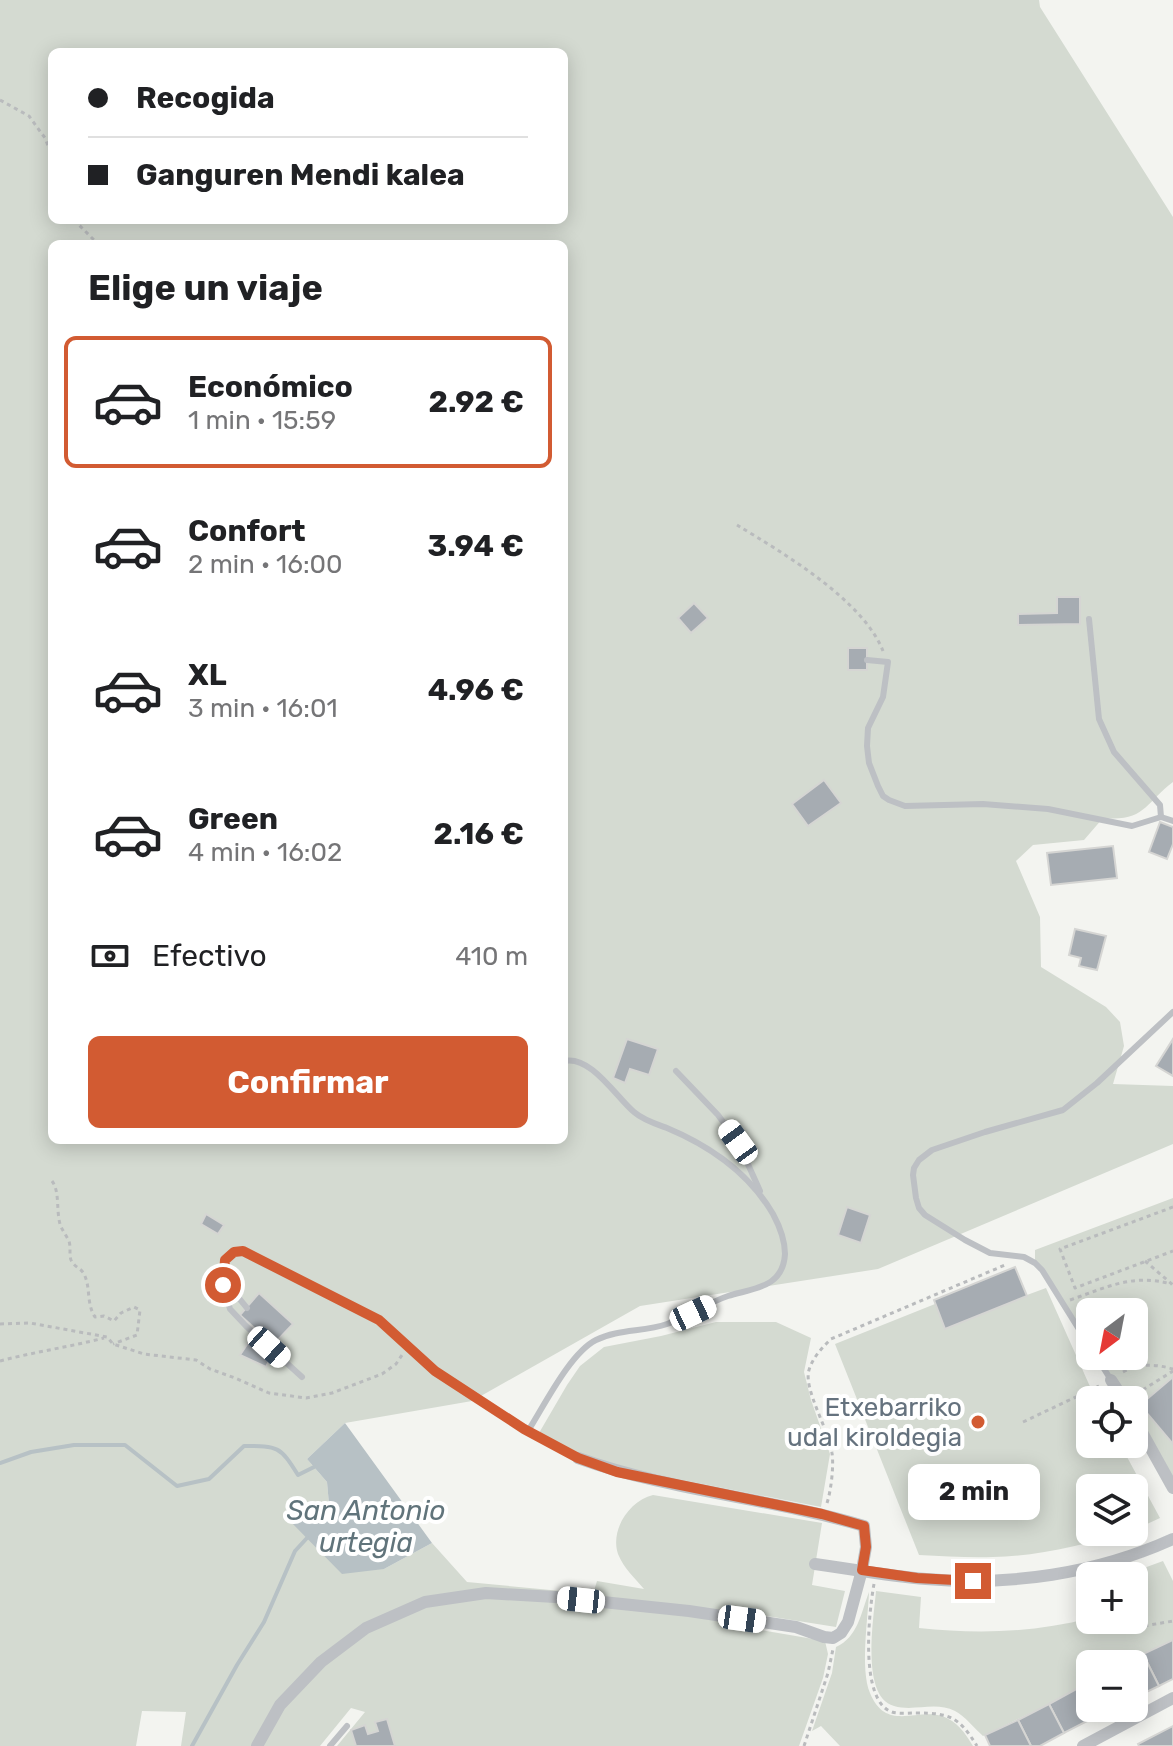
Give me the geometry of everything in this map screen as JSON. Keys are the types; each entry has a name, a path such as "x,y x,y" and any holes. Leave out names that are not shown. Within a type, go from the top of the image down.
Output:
{"street":[{"path":"1111,1380 1116,1386"},
{"path":"1148,1443 1173,1488"},
{"path":"257,1746 280,1705 321,1662 366,1628 425,1602 486,1593 555,1597 689,1611 796,1627 833,1638 841,1633 848,1622 866,1547 864,1526 822,1514 617,1472 578,1458"},
{"path":"815,1564 956,1581 1029,1579 1090,1568 1173,1539"},
{"path":"1083,1746 1173,1698"}],"lane":[{"path":"1089,619 1099,719 1114,752 1160,805 1161,817"},
{"path":"867,660 888,662 883,697 868,728 867,746 869,763 878,786 889,800 905,806 983,804 1048,809 1132,826 1161,817 1173,821"},
{"path":"1076,1325 1035,1263 1024,1257 990,1253 925,1215 916,1198 914,1168 932,1150 1063,1110 1097,1083 1173,1012"},
{"path":"568,1060 587,1065 635,1113 714,1151 761,1194"},
{"path":"528,1431 576,1357 595,1340 666,1324 725,1297 758,1288 776,1278 784,1268 781,1228 761,1194 738,1142 718,1115 676,1071"},
{"path":"302,1377 230,1309 223,1285 225,1260 234,1252 243,1251 379,1320 435,1371 528,1431 578,1458"},
{"path":"225,1260 226,1273 233,1289 247,1308"},
{"path":"1105,1370 1111,1380"},
{"path":"330,1746 347,1726"}],"path":[{"path":"0,100 29,116 48,146"},
{"path":"78,224 94,240"},
{"path":"737,525 831,589 865,621 879,639 888,662"},
{"path":"52,1181 58,1188 56,1206 61,1227 70,1243 70,1259 83,1270 89,1308 95,1317 104,1316 114,1321 121,1313 134,1307 140,1310 137,1335 113,1344"},
{"path":"1173,1207 1060,1249 1075,1288 1173,1251"},
{"path":"822,1514 830,1496 832,1452 808,1373 817,1353 831,1339 1024,1257"},
{"path":"1145,1261 1172,1284"},
{"path":"1062,1303 1134,1279 1172,1284"},
{"path":"0,1324 30,1323 107,1337 113,1344 144,1354 196,1360 210,1369 269,1393 306,1398 332,1393 382,1374 396,1364"},
{"path":"0,1361 107,1337"},
{"path":"1023,1422 1126,1370 1144,1364 1173,1370"},
{"path":"1148,1386 1173,1370"},
{"path":"876,1572 868,1660 872,1688 879,1704 893,1713 942,1713 963,1726 977,1746"},
{"path":"1148,1625 1173,1621"},
{"path":"804,1746 828,1673 833,1638"}],"shaded area":[{"path":"0,0 1039,0 1040,7 1173,217 1173,782 1136,814 1103,818 1084,840 1033,845 1016,861 1040,917 1041,967 1106,1007 1120,1022 1124,1046 1113,1084 1173,1086 1173,1144 878,1269 640,1306 472,1401 345,1423 307,1459 327,1482 329,1504 300,1506 384,1569 432,1543 467,1582 593,1594 597,1581 644,1589 626,1569 616,1545 619,1526 629,1510 653,1495 822,1523 812,1585 845,1591 836,1627 754,1614 760,1630 825,1641 828,1654 823,1678 799,1746 337,1746 365,1712 351,1708 320,1746 181,1746 186,1712 142,1711 136,1746 0,1746"},
{"path":"1173,1198 1173,1488 1148,1443 1148,1386 1115,1386 1105,1370 1148,1370 1148,1298 1076,1298 1076,1326 1035,1263 1035,1250"},
{"name":"Etxebarriko udal kiroldegia","path":"1015,1267 1027,1295 1046,1288 1076,1355 1076,1370 1083,1370 1090,1386 1076,1386 1076,1458 1128,1458 1136,1474 1076,1474 1076,1545 1044,1552 984,1557 919,1555 835,1344 935,1304 934,1300"},
{"path":"716,1322 776,1322 811,1338 804,1372 830,1454 821,1507 605,1463 577,1454 539,1433 580,1366 604,1347"},
{"name":"Etxebarriko udal kiroldegia","path":"1148,1496 1160,1518 1148,1524"},
{"path":"1163,1561 1173,1581 1173,1640 1148,1652 1076,1650 1076,1689 983,1736 955,1711 940,1707 894,1706 883,1700 877,1688 872,1655 876,1591 921,1597 919,1628 1005,1631 1076,1621 1076,1634 1148,1634 1148,1566"},
{"path":"869,1592 865,1671 870,1693 877,1705 893,1715 932,1714 947,1718 960,1728 973,1746 840,1746 821,1726 812,1731 832,1673 836,1647 854,1631"}],"water":[{"name":"San Antonio urtegia","path":"345,1423 432,1543 384,1569 342,1574 289,1520 300,1506 329,1504 327,1482 307,1459"}],"building":[{"path":"1057,597 1080,597 1080,624 1018,625 1018,614 1057,613"},
{"path":"694,603 708,618 691,633 678,618"},
{"path":"848,648 867,648 867,670 848,670"},
{"path":"824,780 841,803 808,826 792,804"},
{"path":"1160,822 1173,827 1173,844 1167,859 1149,852"},
{"path":"1113,846 1117,878 1051,885 1047,853"},
{"path":"1075,929 1106,936 1097,970 1079,966 1081,958 1069,955"},
{"path":"627,1039 658,1049 649,1075 630,1069 625,1083 613,1078"},
{"path":"1173,1039 1173,1076 1156,1066"},
{"path":"847,1207 870,1215 861,1243 838,1235"},
{"path":"206,1214 224,1225 218,1234 201,1224"},
{"path":"1015,1267 1027,1296 945,1329 934,1300"},
{"path":"259,1293 293,1324 273,1345 240,1315"},
{"path":"250,1340 272,1355 266,1367 240,1355"},
{"path":"1173,1377 1173,1444 1148,1414 1148,1398"},
{"path":"1173,1640 1173,1679 1159,1686 1148,1664 1148,1652"},
{"path":"1148,1664 1159,1686 1148,1691"},
{"path":"1076,1689 1076,1722 1085,1722 1064,1733 1049,1704"},
{"path":"1049,1704 1064,1733 1040,1746 1031,1746 1018,1720"},
{"path":"387,1719 395,1746 356,1746 351,1730 365,1725 368,1734 378,1731 375,1722"},
{"path":"1018,1720 1031,1746 990,1746 985,1735"},
{"path":"1173,1726 1173,1746 1139,1746 1138,1744"}],"waterway":[{"path":"0,1463 31,1452 74,1445 125,1445 177,1486 209,1479 244,1446 264,1446 277,1450 287,1458 298,1475 314,1467"},
{"path":"192,1746 264,1622 295,1551 307,1538"}],"place":[{"name":"Etxebarriko udal kiroldegia","path":"978,1422"}],"route":[{"path":"223,1285 225,1260 234,1252 243,1251 379,1320 435,1371 478,1401 578,1458 617,1472 822,1514 864,1526 866,1547 862,1570 917,1578 973,1581"}]}
